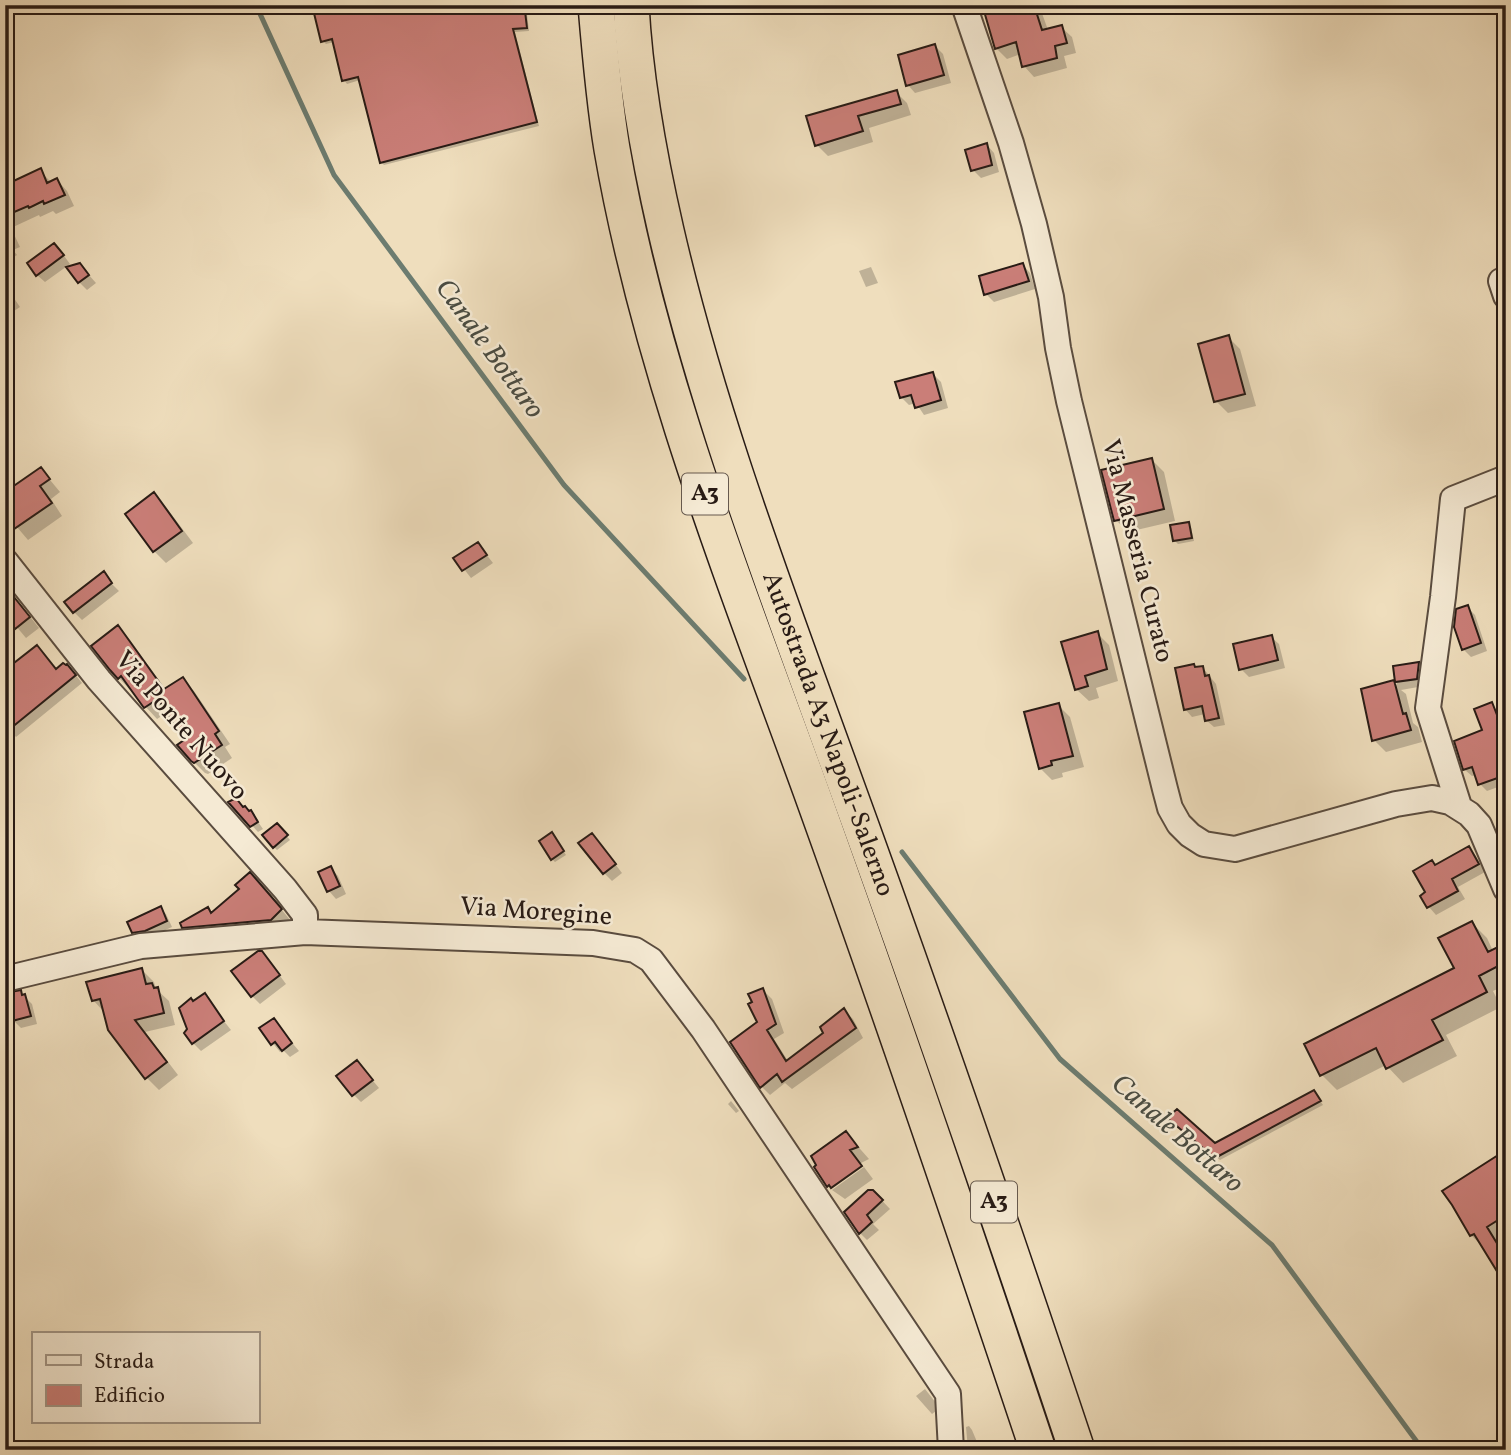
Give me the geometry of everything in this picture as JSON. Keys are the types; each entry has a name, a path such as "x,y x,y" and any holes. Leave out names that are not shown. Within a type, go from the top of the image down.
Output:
{"highway":[{"path":"580,5 588,61 613,151"},
{"name":"Autostrada A3 Napoli-Salerno","path":"596,5 613,151 646,302 691,456 898,1037 1038,1450"},
{"name":"Autostrada A3 Napoli-Salerno","path":"631,5 639,85 650,153 680,290 708,386 769,572 990,1191 1077,1450"}],"street":[{"name":"Via Masseria Curato","path":"964,5 1011,143 1034,224 1051,297 1062,370 1093,502 1170,808 1179,824 1204,844 1235,849 1416,800 1432,798 1460,806"},
{"path":"1506,478 1453,499 1428,708 1460,806 1479,825 1506,889"},
{"name":"Via Ponte Nuovo","path":"5,561 99,680 285,889 305,915 305,932"},
{"name":"Via Moregine","path":"5,979 141,946 305,932 593,943 635,950 651,960 703,1028 948,1394 951,1450"}],"building":[{"path":"312,5 507,5 509,13 525,11 527,28 513,29 537,122 380,163 358,77 342,81 332,39 321,42"},
{"path":"989,5 1034,5 1042,30 1062,25 1067,43 1055,46 1057,58 1022,67 1016,42 995,49 984,11"},
{"path":"935,44 944,75 906,86 898,55"},
{"path":"897,90 901,104 858,116 863,131 815,146 806,116"},
{"path":"987,143 992,165 971,171 965,150"},
{"path":"41,168 47,183 57,178 65,195 5,216 5,185"},
{"path":"54,243 64,255 36,276 27,263"},
{"path":"80,263 89,275 78,283 66,267"},
{"path":"1023,263 1029,281 984,295 979,276"},
{"path":"1229,335 1245,394 1214,402 1198,344"},
{"path":"933,372 941,400 915,408 911,395 900,398 895,382"},
{"path":"1152,458 1164,509 1114,521 1101,470"},
{"path":"41,467 50,479 40,486 52,503 14,529 5,516 5,492"},
{"path":"154,492 182,531 153,552 125,514"},
{"path":"1189,522 1192,538 1173,541 1170,525"},
{"path":"478,542 487,555 462,571 453,558"},
{"path":"104,571 112,583 73,613 64,602"},
{"path":"10,592 30,617 15,629 5,616 5,596"},
{"path":"1468,605 1481,643 1462,650 1454,627 1456,609"},
{"path":"118,625 164,689 183,677 219,731 215,734 222,745 194,763 191,761 177,745 184,740 158,699 144,708 121,676 118,679 110,670 91,646"},
{"path":"1098,631 1107,669 1085,676 1088,686 1075,690 1061,642"},
{"path":"1272,635 1278,660 1239,670 1233,644"},
{"path":"37,645 56,669 63,663 67,664 76,675 5,733 5,670"},
{"path":"1419,662 1417,679 1395,682 1393,666"},
{"path":"1194,664 1195,667 1203,666 1205,676 1209,675 1219,718 1205,721 1202,706 1184,710 1175,668"},
{"path":"1394,680 1403,714 1406,713 1411,730 1372,741 1361,689"},
{"path":"1492,702 1497,715 1506,711 1506,775 1478,785 1472,767 1463,770 1454,741 1482,730 1474,709"},
{"path":"1059,703 1073,756 1051,761 1052,765 1039,769 1024,712"},
{"path":"236,798 243,807 251,810 258,822 250,827 228,802"},
{"path":"277,823 288,835 273,848 262,835"},
{"path":"552,832 564,851 551,860 539,841"},
{"path":"592,833 616,864 603,874 578,843"},
{"path":"1469,846 1479,864 1452,879 1458,891 1427,908 1420,896 1425,892 1413,871 1432,860 1435,865"},
{"path":"331,866 340,886 327,892 318,872"},
{"path":"250,872 282,909 271,920 182,928 180,923 208,907 211,913 239,889 235,885"},
{"path":"161,906 167,921 145,931 132,933 127,922"},
{"path":"1472,921 1488,952 1506,943 1506,962 1479,976 1487,992 1432,1020 1443,1040 1386,1069 1376,1048 1320,1076 1304,1044 1454,968 1438,938"},
{"path":"258,951 262,951 280,975 251,997 231,971"},
{"path":"142,968 146,984 152,983 154,988 158,987 164,1013 135,1020 167,1062 145,1079 108,1030 100,999 92,1001 86,982"},
{"path":"763,988 776,1024 767,1030 786,1061 823,1033 820,1027 844,1008 856,1028 782,1082 777,1074 760,1088 730,1042 757,1022 748,1004 752,1002 748,994"},
{"path":"21,990 22,995 25,994 31,1016 12,1021 9,1011 5,1012 5,993"},
{"path":"205,993 224,1021 192,1044 184,1033 187,1029 179,1008 191,998 193,1001"},
{"path":"274,1018 292,1043 282,1051 275,1042 271,1045 259,1028"},
{"path":"357,1060 373,1080 352,1096 336,1076"},
{"path":"1314,1090 1321,1101 1215,1158 1167,1118 1177,1109 1215,1143"},
{"path":"846,1131 858,1147 850,1150 862,1166 831,1188 829,1185 827,1187 814,1167 816,1165 811,1156"},
{"path":"1506,1150 1506,1215 1487,1227 1506,1258 1506,1286 1474,1234 1470,1236 1442,1191"},
{"path":"868,1190 873,1190 883,1200 867,1215 872,1222 859,1234 844,1212"}],"waterway":[{"name":"Canale Bottaro","path":"256,5 334,175 564,485 744,679"},
{"name":"Canale Bottaro","path":"902,852 1060,1059 1272,1245 1423,1450"}]}
